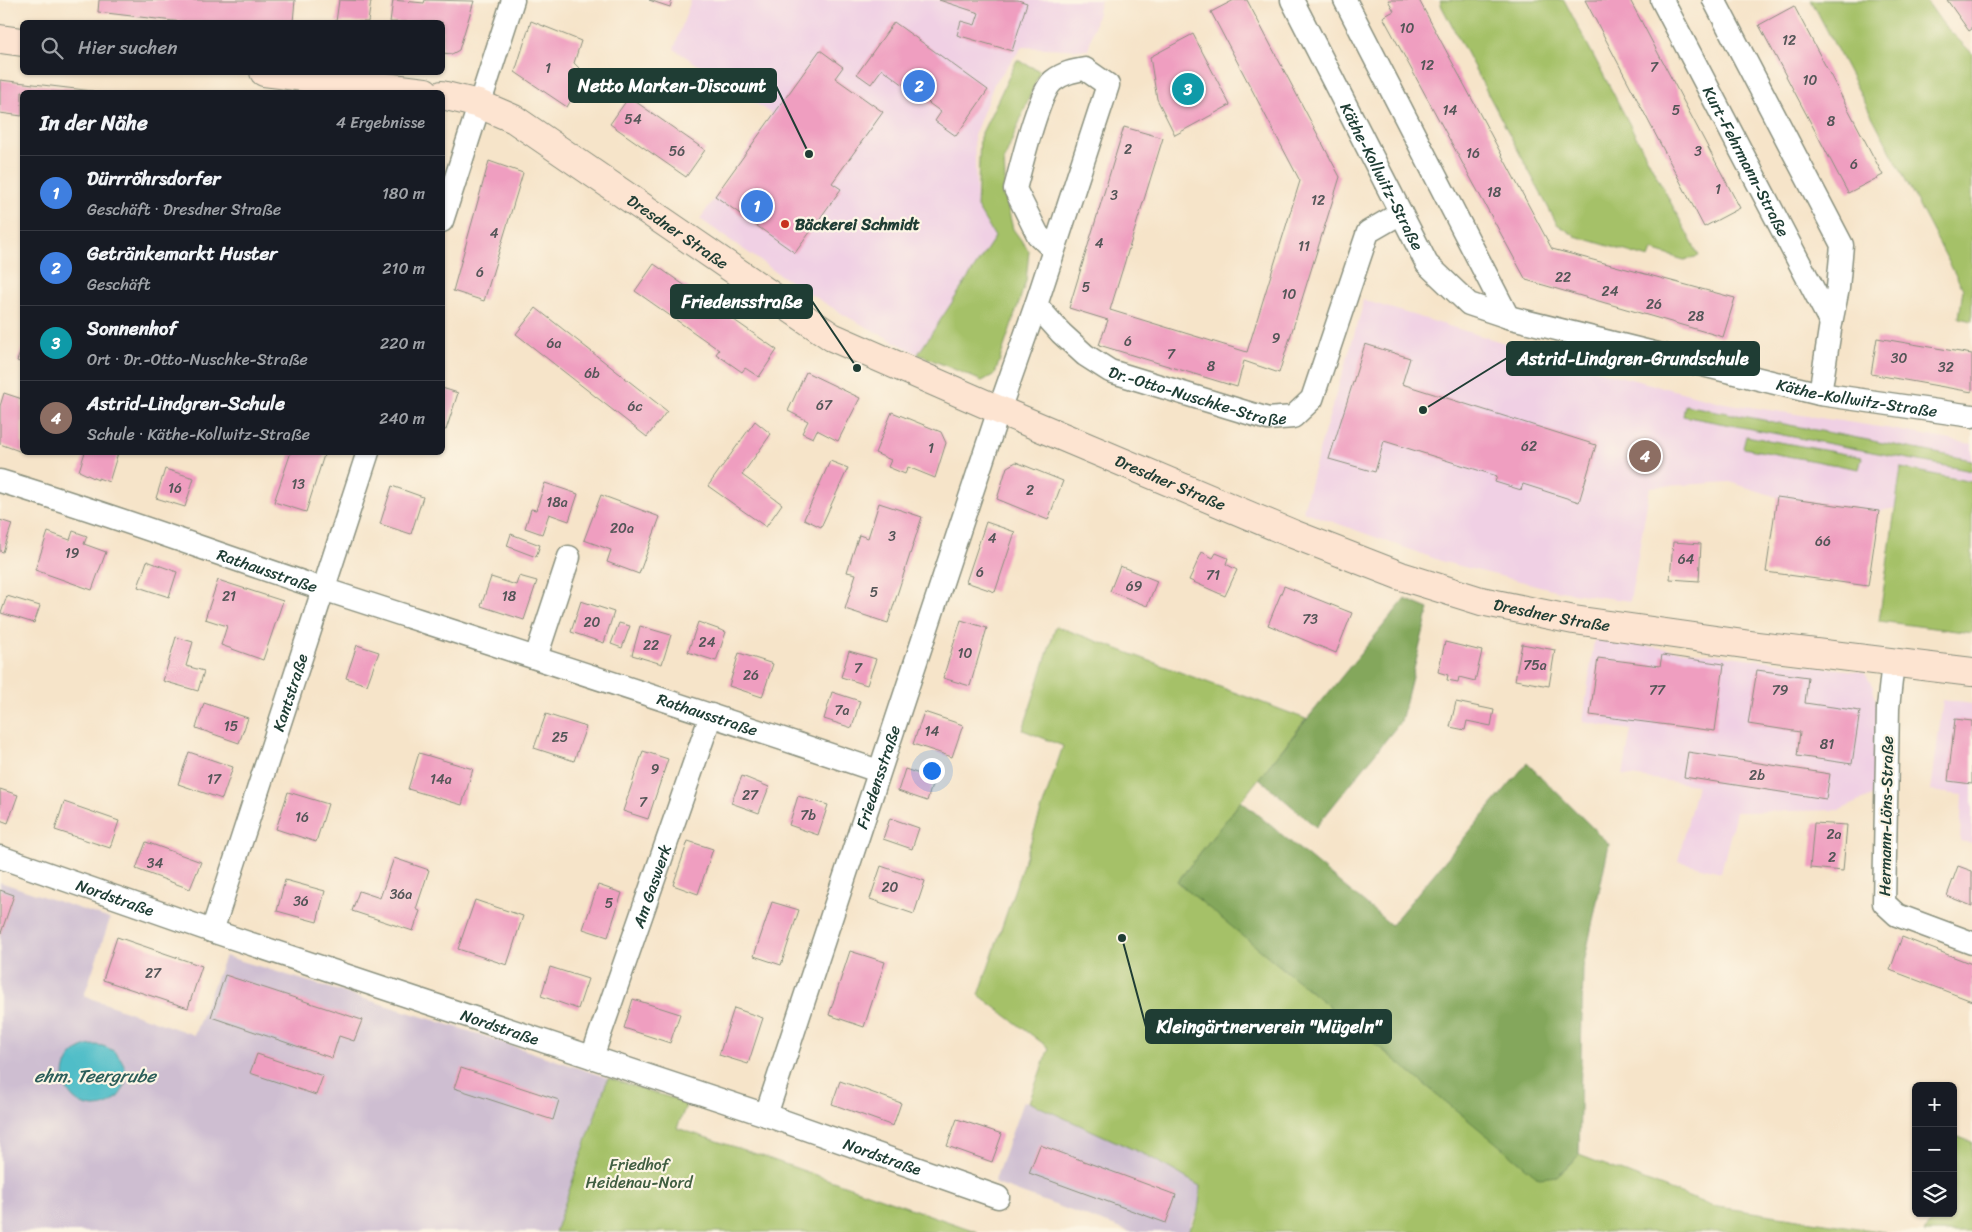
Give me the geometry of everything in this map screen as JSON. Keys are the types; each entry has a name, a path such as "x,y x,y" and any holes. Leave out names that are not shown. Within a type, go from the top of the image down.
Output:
{"street":[{"path":"445,211 513,0"},
{"name":"Käthe-Kollwitz-Straße","path":"1292,0 1426,264 1469,304 1508,317 1820,394 1972,416"},
{"path":"1345,0 1508,317"},
{"name":"Kurt-Fehrmann-Straße","path":"1662,0 1831,323"},
{"path":"1714,0 1842,245 1838,288 1820,394"},
{"path":"0,40 20,42"},
{"path":"998,410 1036,305 1054,250 1108,85 1085,69 1065,74 1051,82 1040,102 1014,190 1038,235 1054,250"},
{"path":"288,75 409,90"},
{"name":"Dresdner Straße","path":"445,96 479,104 514,119 832,337 998,410 1293,534 1401,576 1481,600 1574,620 1748,645 1972,672"},
{"name":"Dr.-Otto-Nuschke-Straße","path":"1036,305 1060,333 1085,355 1110,371 1268,419 1293,417 1312,399 1368,232 1401,213"},
{"name":"Friedensstraße","path":"766,1115 998,410"},
{"name":"Kantstraße","path":"212,931 367,455"},
{"name":"Rathausstraße","path":"0,481 70,502 324,589 536,657 878,771"},
{"path":"536,657 569,557"},
{"name":"Hermann-Löns-Straße","path":"1893,662 1888,708 1884,903 1896,915 1972,943"},
{"name":"Am Gaswerk","path":"592,1057 711,715"},
{"name":"Nordstraße","path":"0,857 212,931 766,1115 998,1197"}],"shaded area":[{"path":"691,0 1101,0 1088,50 1022,47 994,84 974,136 977,207 995,237 918,354 846,316 786,279 700,219 772,114 674,49"},
{"path":"1363,300 1584,367 1724,403 1886,428 1972,444 1972,482 1901,469 1895,508 1879,511 1777,497 1730,482 1650,487 1630,601 1560,591 1444,562 1303,511"},
{"path":"1594,640 1864,672 1873,687 1878,717 1874,795 1840,810 1736,812 1721,872 1678,861 1697,785 1623,775 1631,730 1583,722"},
{"path":"1943,700 1972,704 1972,843 1960,841 1962,795 1931,791"},
{"path":"0,882 110,919 84,996 194,1035 225,956 469,1031 608,1078 555,1232 0,1232"},
{"path":"1023,1101 1029,1102 1150,1157 1200,1186 1200,1205 1189,1229 1186,1232 1130,1232 994,1183"}],"green space":[{"path":"1440,0 1564,0 1699,256 1684,260 1652,250 1649,258 1575,236 1557,224"},
{"path":"1811,0 1926,0 1943,24 1972,53 1972,321 1959,318 1963,289"},
{"path":"1017,60 1040,71 1004,160 1006,200 1013,229 1029,251 1026,281 995,374 982,381 918,354 995,237 977,207 980,137"},
{"path":"1685,405 1972,460 1972,471 1683,416"},
{"path":"1746,436 1862,457 1859,469 1743,448"},
{"path":"1901,468 1972,482 1972,633 1879,621"},
{"path":"1405,599 1429,609 1401,721 1316,827 1259,778"},
{"path":"1056,626 1306,719 1177,882 1557,1176 1579,1155 1712,1206 1885,1232 1186,1232 1194,1223 1196,1217 1200,1186 1150,1157 1029,1102 1049,1048 979,995 1063,746 1023,730"},
{"path":"1527,763 1609,844 1583,968 1579,1155 1557,1176 1539,1178 1177,882 1241,801 1391,925"},
{"name":"Friedhof Heidenau-Nord","path":"608,1078 687,1103 677,1128 978,1232 555,1232"},
{"path":"1957,1136 1972,1142 1972,1232 1924,1232 1932,1217 1957,1217"}],"water":[{"name":"ehm. Teergrube","path":"95,1045 107,1047 117,1054 124,1064 126,1076 124,1088 117,1098 107,1105 95,1107 83,1105 73,1098 66,1088 64,1076 66,1064 73,1054 83,1047"}],"building":[{"path":"99,0 295,0 293,20 165,20 98,12"},
{"path":"339,0 371,1 368,20 336,20"},
{"path":"393,0 424,3 425,0 474,1 459,50 452,54 445,53 445,20 390,20"},
{"path":"649,0 672,0 670,7"},
{"path":"939,0 1018,0 1027,3 1012,51 957,35 961,21 975,25 979,13"},
{"path":"1234,0 1247,0 1340,177 1279,373 1244,361 1237,387 1099,345 1108,320 1069,308 1124,127 1163,138 1110,310 1247,352 1300,181 1211,12"},
{"path":"1388,0 1419,0 1552,249 1735,298 1723,337 1526,280 1383,17 1394,11"},
{"path":"1585,0 1630,0 1740,208 1704,227"},
{"path":"1947,0 1972,0 1972,29 1969,31"},
{"path":"1794,6 1883,175 1848,193 1759,25"},
{"path":"531,21 581,41 574,63 586,75 567,107 515,72"},
{"path":"894,22 988,90 956,136 935,121 941,112 882,69 871,84 857,74"},
{"path":"1193,34 1230,105 1175,135 1157,99 1150,57"},
{"path":"820,50 843,67 835,78 883,112 832,183 841,189 795,253 715,196"},
{"path":"0,80 85,90 20,90 20,116 0,113"},
{"path":"629,97 705,150 686,177 610,124"},
{"path":"489,161 523,173 484,301 453,291"},
{"path":"654,264 777,350 759,377 745,368 742,372 716,354 719,350 635,291"},
{"path":"536,308 667,411 647,437 516,334"},
{"path":"1877,338 1972,354 1972,392 1871,374"},
{"path":"1365,344 1410,358 1402,384 1596,445 1579,502 1523,484 1521,490 1495,482 1497,476 1384,441 1375,472 1329,459"},
{"path":"806,372 860,398 838,441 817,430 813,438 802,433 808,421 788,411"},
{"path":"445,389 458,393 445,430"},
{"path":"4,393 20,398 20,451 0,444 0,406"},
{"path":"892,412 941,432 946,443 935,478 908,467 905,474 888,467 891,460 875,453"},
{"path":"755,421 771,434 742,475 782,504 766,527 708,486"},
{"path":"84,455 117,455 109,482 98,478 98,480 79,471"},
{"path":"290,455 324,455 306,512 274,502"},
{"path":"830,461 848,468 821,527 804,519"},
{"path":"1016,462 1063,481 1048,520 997,499 1007,467"},
{"path":"165,469 194,478 185,507 156,498"},
{"path":"545,483 578,494 569,521 549,514 542,534 525,528 531,509 536,510"},
{"path":"392,486 423,497 411,534 380,524"},
{"path":"601,495 660,517 639,574 607,562 611,550 584,540"},
{"path":"1777,497 1879,511 1868,586 1766,572"},
{"path":"879,503 922,517 888,623 845,609 856,574 847,572 853,553 859,535 868,538"},
{"path":"0,520 12,524 3,552 0,551"},
{"path":"986,522 1015,532 995,592 966,582"},
{"path":"73,531 87,536 84,544 106,552 92,590 35,570 48,532 70,540"},
{"path":"511,534 540,545 536,557 507,546"},
{"path":"1673,542 1701,544 1699,581 1670,579"},
{"path":"1202,552 1213,558 1216,553 1228,558 1226,564 1237,570 1225,596 1189,580"},
{"path":"147,561 177,572 169,597 138,587"},
{"path":"1120,566 1157,581 1147,606 1110,591"},
{"path":"519,576 537,581 524,620 481,606 491,577 516,585"},
{"path":"218,580 283,601 263,660 221,645 227,626 205,619"},
{"path":"1284,586 1352,613 1336,653 1268,625"},
{"path":"7,596 40,606 34,623 1,613"},
{"path":"581,601 614,612 604,643 571,632"},
{"path":"961,620 987,628 970,686 943,678"},
{"path":"698,622 726,632 716,661 688,652"},
{"path":"619,623 630,626 622,648 611,644"},
{"path":"640,626 671,635 662,664 632,655"},
{"path":"176,637 193,642 186,666 204,671 198,691 163,681"},
{"path":"1445,642 1482,651 1475,681 1459,677 1458,682 1447,680 1448,675 1438,672"},
{"path":"1522,644 1555,650 1549,686 1515,680"},
{"path":"357,645 379,652 367,685 346,678"},
{"path":"849,651 876,659 867,685 841,677"},
{"path":"739,653 773,664 762,697 729,686"},
{"path":"1662,655 1724,664 1715,731 1590,715 1598,658 1660,666"},
{"path":"1757,670 1808,677 1805,703 1860,711 1852,764 1797,756 1800,732 1748,724"},
{"path":"832,692 860,701 852,728 824,719"},
{"path":"1456,702 1494,710 1491,726 1467,721 1465,730 1450,727"},
{"path":"204,703 248,718 239,743 196,728"},
{"path":"924,712 963,725 952,757 913,744"},
{"path":"546,714 586,727 574,761 534,748"},
{"path":"1955,719 1972,721 1972,784 1948,781"},
{"path":"643,751 668,759 648,819 623,811"},
{"path":"189,752 233,767 222,799 178,784"},
{"path":"1688,752 1830,774 1826,799 1684,777"},
{"path":"419,753 473,769 462,805 408,789"},
{"path":"905,769 934,779 927,801 898,791"},
{"path":"742,776 769,787 759,813 731,803"},
{"path":"0,789 18,795 8,823 0,820"},
{"path":"288,792 328,804 316,842 276,829"},
{"path":"798,796 828,805 818,835 789,825"},
{"path":"64,802 119,821 110,848 55,830"},
{"path":"890,818 919,828 912,849 883,839"},
{"path":"1814,823 1847,825 1843,871 1810,868"},
{"path":"688,841 713,849 698,894 673,885"},
{"path":"146,842 201,862 190,889 136,869"},
{"path":"394,858 429,870 416,909 420,911 413,931 352,911 359,891 380,898"},
{"path":"881,866 925,881 914,914 870,899"},
{"path":"1958,866 1972,871 1972,906 1947,896"},
{"path":"285,880 325,891 317,922 277,911"},
{"path":"598,885 622,893 608,937 583,929"},
{"path":"0,890 14,895 0,936"},
{"path":"475,900 523,916 507,965 458,949"},
{"path":"772,902 799,910 781,965 754,956"},
{"path":"117,937 202,966 188,1008 103,980"},
{"path":"1902,937 1972,964 1972,1001 1890,970"},
{"path":"850,951 885,962 864,1027 829,1015"},
{"path":"550,967 588,979 578,1009 541,996"},
{"path":"225,975 362,1020 354,1041 339,1036 332,1058 211,1017"},
{"path":"633,999 680,1014 670,1043 624,1028"},
{"path":"734,1008 763,1018 748,1064 719,1055"},
{"path":"257,1054 323,1076 316,1095 250,1073"},
{"path":"461,1068 559,1100 553,1120 454,1088"},
{"path":"840,1081 901,1103 893,1126 832,1104"},
{"path":"957,1119 1002,1134 992,1162 947,1146"},
{"path":"1040,1145 1176,1195 1166,1223 1029,1173"}],"place":[{"name":"Getränkemarkt Huster","path":"919,86"},
{"name":"Sonnenhof","path":"1188,89"},
{"name":"Netto Marken-Discount","path":"809,154"},
{"name":"Dürrröhrsdorfer","path":"757,206"},
{"name":"Bäckerei Schmidt","path":"785,224"},
{"name":"Friedensstraße","path":"857,368"},
{"name":"Astrid-Lindgren-Grundschule","path":"1423,410"},
{"name":"Astrid-Lindgren-Schule","path":"1645,456"},
{"name":"Kleingärtnerverein \"Mügeln\"","path":"1122,938"}]}
